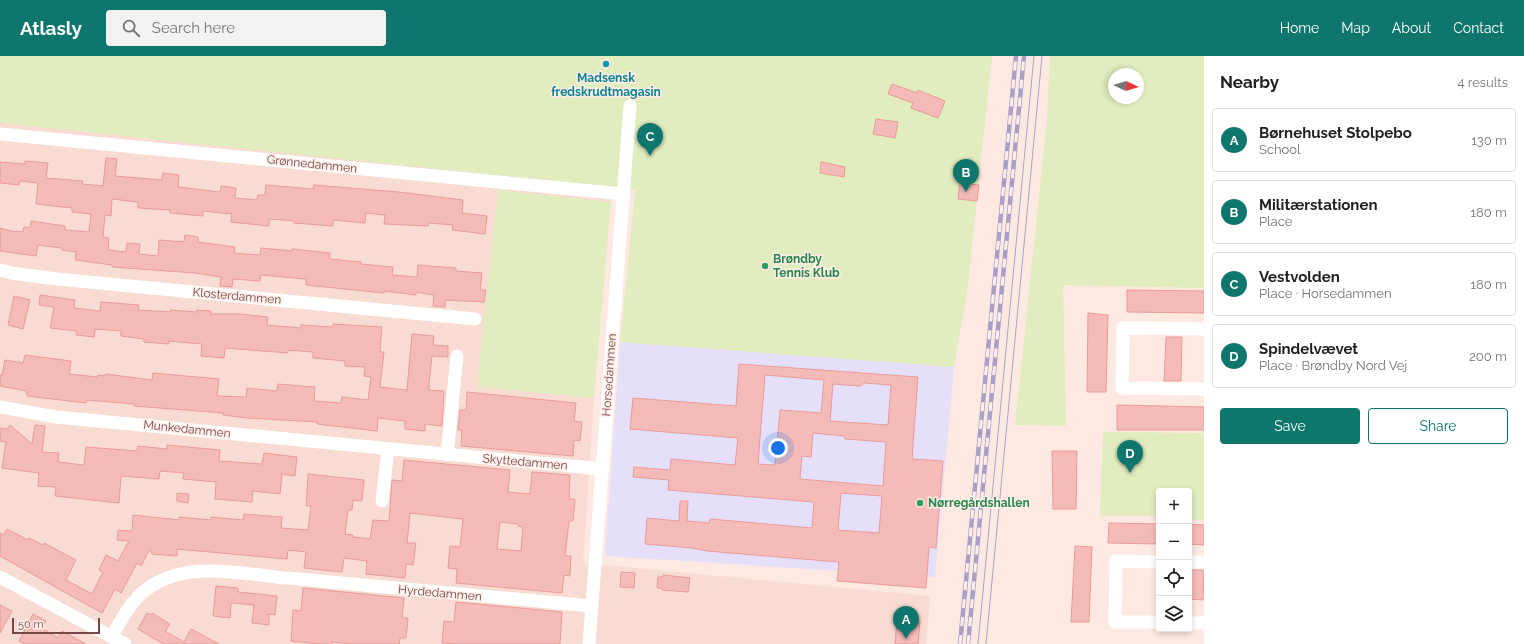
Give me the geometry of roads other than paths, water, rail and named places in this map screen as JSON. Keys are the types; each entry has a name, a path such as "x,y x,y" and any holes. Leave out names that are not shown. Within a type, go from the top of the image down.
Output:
{"street":[{"name":"Horsedammen","path":"588,644 603,469 630,106"},
{"name":"Grønnedammen","path":"0,134 623,194"},
{"name":"Klosterdammen","path":"0,270 11,273 57,279 475,319"},
{"path":"1204,329 1123,328 1122,388 1204,389"},
{"path":"447,455 457,356"},
{"name":"Munkedammen","path":"0,407 56,417 381,448"},
{"name":"Skyttedammen","path":"381,448 603,469"},
{"path":"381,448 382,500"},
{"path":"1156,562 1116,561 1115,622 1156,622"},
{"path":"1192,562 1204,562"},
{"name":"Hyrdedammen","path":"112,636 125,614 142,593 157,582 181,573 203,570 592,606"},
{"path":"0,577 125,644"},
{"path":"1192,623 1204,623"}],"tram line":[{"path":"978,644 1034,56"},
{"path":"986,644 1042,56"}],"railway":[{"path":"960,644 1016,56"},
{"path":"968,644 1024,56"}],"place":[{"name":"Madsensk fredskrudtmagasin","path":"606,64"},
{"name":"Vestvolden","path":"650,156"},
{"name":"Militærstationen","path":"966,192"},
{"name":"Brøndby Tennis Klub","path":"765,266"},
{"name":"Spindelvævet","path":"1130,473"},
{"name":"Nørregårdshallen","path":"920,503"},
{"name":"Børnehuset Stolpebo","path":"906,639"}]}
